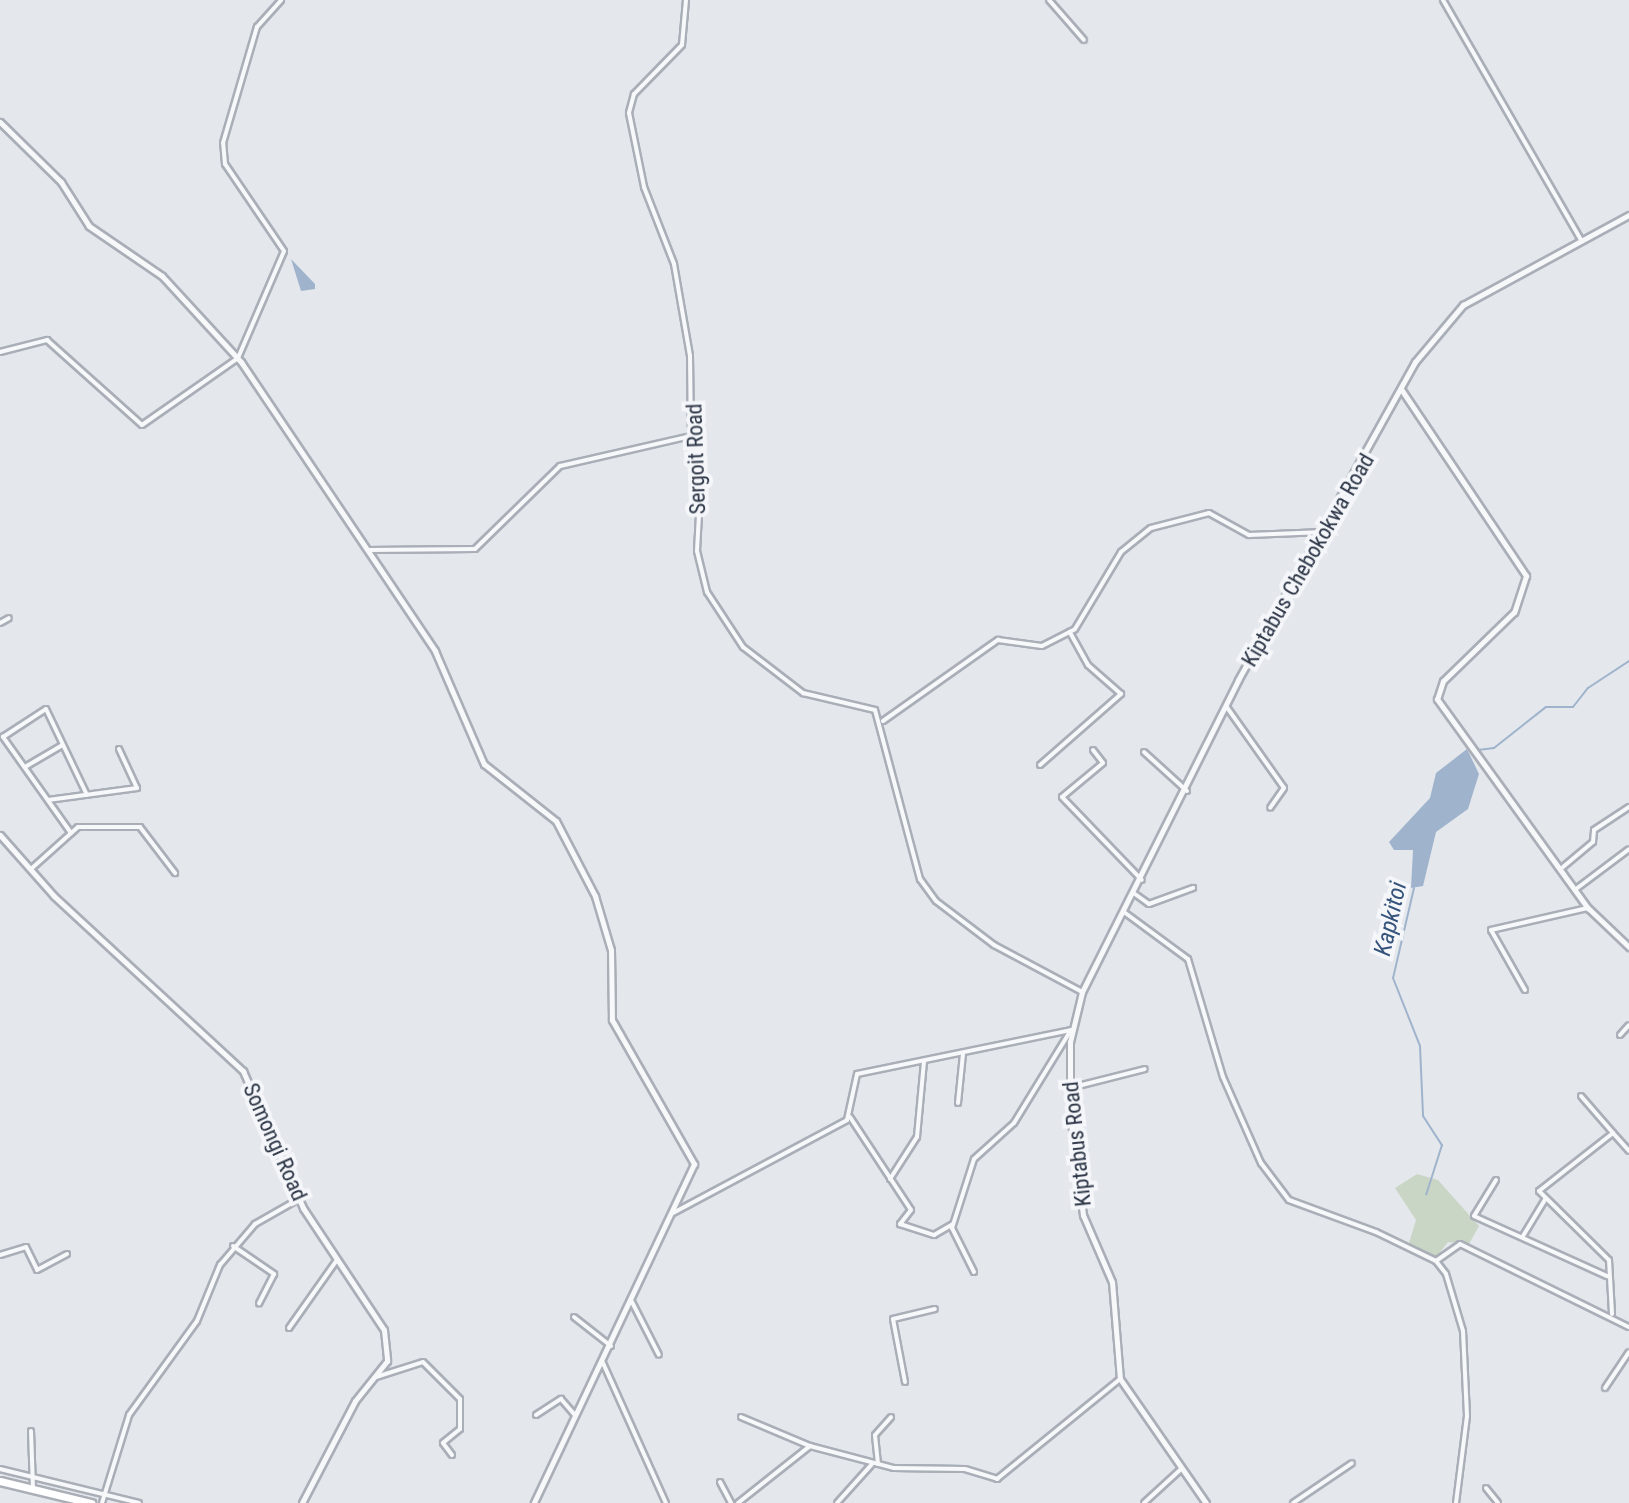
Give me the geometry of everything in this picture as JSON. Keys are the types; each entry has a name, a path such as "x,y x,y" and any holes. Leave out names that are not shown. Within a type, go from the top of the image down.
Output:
{"main road":[{"path":"0,1481 91,1503"}],"street":[{"path":"0,352 47,340 142,425 238,358 284,251 225,164 223,143 257,27 281,0"},
{"name":"Sergoit Road","path":"686,0 682,45 629,106 644,187 678,283 694,384 691,436 701,479 700,577 727,626 807,696 868,706 883,721"},
{"path":"1049,0 1084,40"},
{"path":"1443,0 1581,240"},
{"path":"0,122 61,182 89,226 162,276 238,358 453,681 484,764 556,821 580,863 608,934 612,1020 694,1161 632,1302 534,1503"},
{"name":"Kiptabus Chebokokwa Road","path":"1082,992 1187,791 1226,706 1401,388 1457,310 1629,215"},
{"path":"1401,388 1478,494 1526,576 1514,612 1443,681 1437,699 1563,867 1588,908 1629,947"},
{"path":"368,550 475,549 560,466 691,436"},
{"path":"1082,992 994,945 925,889 883,721 998,640 1042,646 1070,632 1095,606 1121,552 1151,528 1209,513 1238,534 1324,532"},
{"path":"0,623 9,618"},
{"path":"1040,765 1121,694 1088,665 1070,632"},
{"path":"1226,706 1284,788 1270,808"},
{"path":"71,833 3,737 46,709 87,795"},
{"path":"25,767 62,746"},
{"path":"48,800 137,788 119,749"},
{"path":"1093,750 1103,763 1062,797 1142,880"},
{"path":"1144,752 1187,791"},
{"path":"1563,867 1593,842 1594,830 1629,807"},
{"path":"31,869 71,833 140,827 175,873"},
{"name":"Somongi Road","path":"0,835 31,869 243,1071 299,1199 387,1337 387,1361 302,1503"},
{"path":"1576,889 1629,849"},
{"path":"1135,894 1149,904 1193,888"},
{"path":"1525,990 1491,930 1588,908"},
{"path":"1124,912 1188,959 1223,1077 1261,1163 1289,1200 1436,1261 1455,1292 1463,1331 1467,1416 1456,1503"},
{"name":"Kiptabus Road","path":"1082,992 1071,1030 1069,1088 1083,1215 1112,1282 1120,1379"},
{"path":"1620,1035 1629,1025"},
{"path":"953,1224 934,1235 903,1228 911,1210 850,1117 853,1076 1071,1030"},
{"path":"974,1272 953,1224 974,1159 1014,1123 1071,1030"},
{"path":"958,1103 963,1053"},
{"path":"890,1179 917,1137 924,1061"},
{"path":"1069,1088 1145,1069"},
{"path":"1581,1096 1629,1151"},
{"path":"673,1213 850,1117"},
{"path":"1612,1314 1607,1276 1609,1260 1546,1198 1539,1187 1613,1133"},
{"path":"1496,1180 1474,1216 1607,1276"},
{"path":"1523,1236 1546,1198"},
{"path":"102,1503 129,1415 197,1321 233,1246 299,1199"},
{"path":"1436,1261 1460,1244 1612,1314 1629,1327"},
{"path":"233,1246 274,1274 259,1303"},
{"path":"0,1255 26,1247 37,1270 67,1254"},
{"path":"289,1328 337,1260"},
{"path":"632,1302 659,1355"},
{"path":"905,1382 893,1319 935,1309"},
{"path":"574,1317 611,1346"},
{"path":"1605,1388 1629,1352"},
{"path":"376,1377 393,1377 423,1362 460,1399 460,1429 443,1443 452,1455"},
{"path":"603,1363 666,1503"},
{"path":"741,1417 810,1446 875,1464 965,1469 997,1479 1120,1379 1206,1503"},
{"path":"536,1415 561,1399 577,1417"},
{"path":"837,1503 875,1464 875,1435 891,1417"},
{"path":"31,1431 33,1489"},
{"path":"738,1503 810,1446"},
{"path":"1293,1503 1352,1463"},
{"path":"1144,1503 1183,1467"},
{"path":"0,1469 139,1503"},
{"path":"720,1482 731,1503"},
{"path":"1486,1488 1498,1503"}],"green space":[{"path":"1417,1174 1438,1180 1479,1226 1469,1244 1448,1242 1436,1257 1409,1243 1416,1220 1395,1188"}],"water":[{"path":"291,259 315,284 315,289 301,291"},
{"path":"1467,749 1479,774 1468,809 1436,832 1423,886 1411,888 1413,850 1394,850 1389,842 1430,798 1436,773"}],"waterway":[{"name":"Kapkitoi","path":"1478,750 1494,748 1546,707 1573,707 1588,688 1629,661"},
{"name":"Kapkitoi","path":"1414,888 1393,978 1420,1046 1423,1116 1442,1145 1426,1195"}]}
